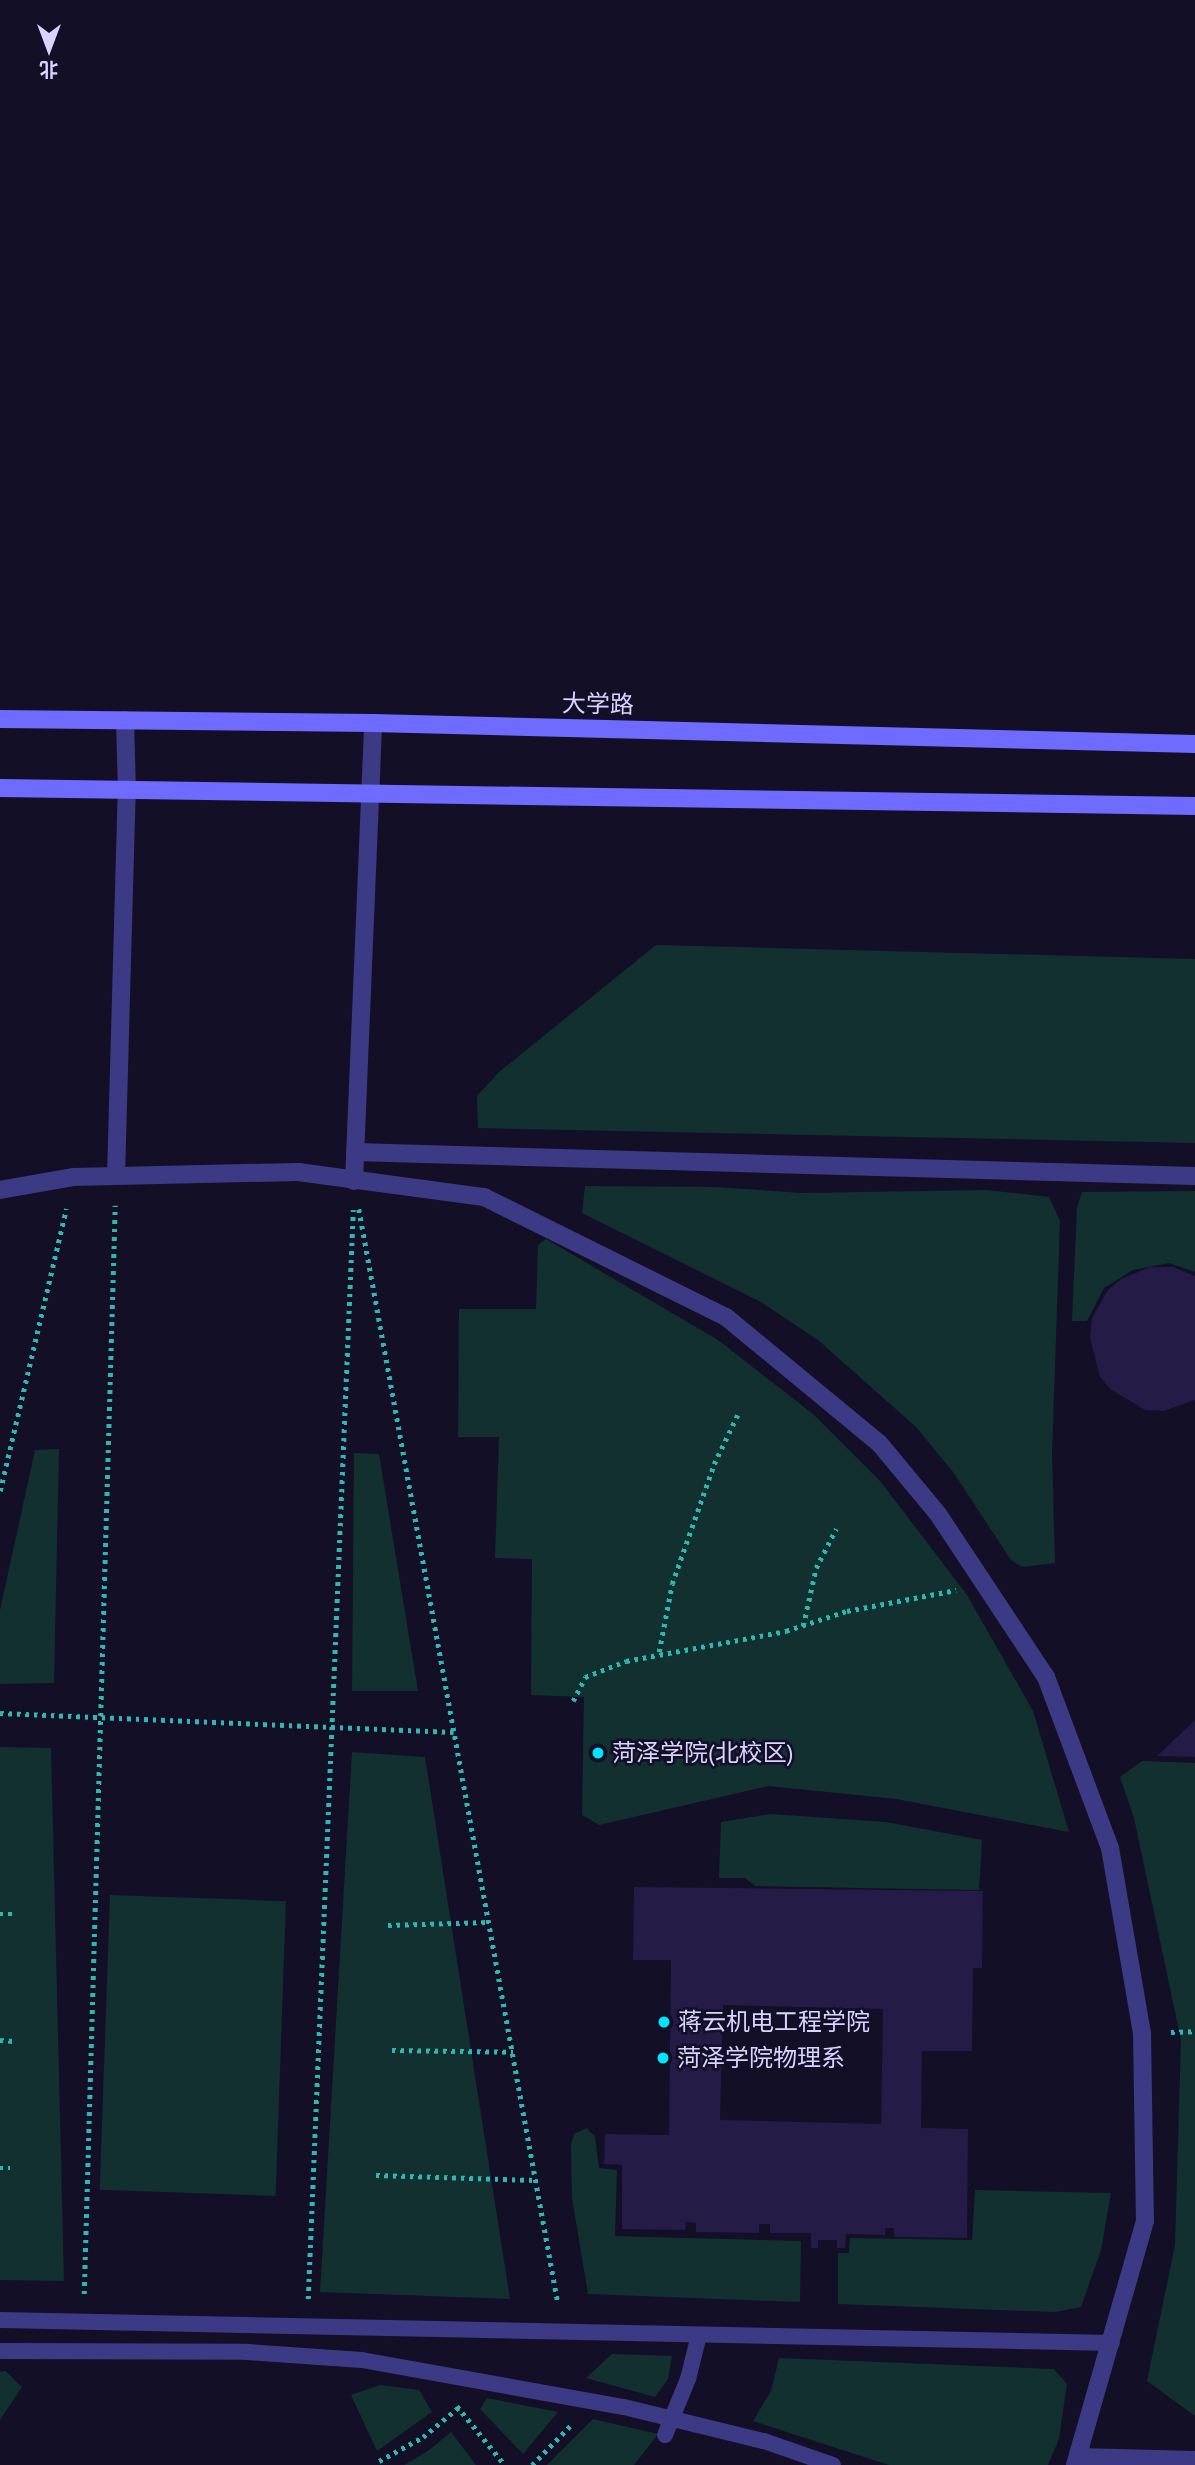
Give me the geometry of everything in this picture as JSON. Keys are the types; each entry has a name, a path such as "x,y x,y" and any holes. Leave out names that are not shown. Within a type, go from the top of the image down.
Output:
{"main road":[{"name":"大学路","path":"0,719 373,723 1195,744"},
{"path":"0,788 127,792 370,791 1195,806"}],"street":[{"path":"116,1176 127,792 125,720"},
{"path":"354,1181 373,723"},
{"path":"355,1152 1195,1176"},
{"path":"0,1190 73,1177 298,1172 484,1198 726,1317 879,1443 938,1514 1046,1677 1110,1848 1142,2033 1145,2221 1076,2461 1195,2460"}],"lane":[{"path":"0,2320 1112,2343"},
{"path":"665,2435 699,2335"},
{"path":"0,2351 247,2352 362,2360 593,2401 764,2441 833,2465"}],"path":[{"path":"84,2322 116,1176"},
{"path":"0,1491 73,1177"},
{"path":"306,2326 354,1181"},
{"path":"354,1181 564,2331"},
{"path":"659,1652 672,1584 714,1464 738,1414"},
{"path":"802,1627 817,1568 836,1529"},
{"path":"573,1702 585,1677 659,1652 802,1627 847,1611 984,1584"},
{"path":"0,1713 454,1732"},
{"path":"0,1914 12,1914"},
{"path":"388,1926 489,1922"},
{"path":"0,2040 13,2041"},
{"path":"392,2050 513,2052"},
{"path":"0,2168 10,2168"},
{"path":"376,2175 536,2180"},
{"path":"427,2371 505,2465"},
{"path":"379,2461 423,2437 458,2409 483,2380"},
{"path":"532,2465 593,2401"}],"green space":[{"path":"656,945 1195,959 1195,1143 478,1128 477,1096 499,1072"},
{"path":"585,1186 716,1187 802,1193 987,1190 1049,1197 1060,1221 1052,1453 1055,1563 1022,1567 1011,1560 953,1472 916,1427 818,1340 761,1302 582,1213"},
{"path":"1195,1191 1195,1272 1169,1263 1133,1270 1104,1288 1087,1321 1072,1321 1077,1207 1082,1192"},
{"path":"546,1239 718,1340 813,1414 881,1482 967,1595 1033,1711 1069,1832 896,1799 768,1786 599,1825 582,1815 584,1697 531,1695 532,1559 495,1558 499,1437 458,1437 459,1309 536,1309 538,1245"},
{"path":"59,1449 54,1683 0,1684 0,1610 35,1450"},
{"path":"354,1453 379,1454 418,1691 352,1691"},
{"path":"0,1747 51,1748 64,2281 0,2280"},
{"path":"352,1752 425,1757 510,2299 320,2292"},
{"path":"1142,1761 1195,1763 1195,2416 1147,2381 1175,2245 1181,2040 1134,1818 1120,1777"},
{"path":"771,1814 886,1822 982,1840 979,1890 755,1886 745,1878 719,1878 721,1822"},
{"path":"110,1895 286,1901 276,2196 100,2190"},
{"path":"587,2128 595,2137 599,2168 617,2170 615,2236 801,2241 800,2302 588,2294 572,2198 571,2144 574,2134"},
{"path":"975,2190 1111,2193 1101,2250 1081,2307 1055,2312 838,2304 838,2253 849,2253 850,2238 972,2240"},
{"path":"612,2354 672,2356 668,2379 655,2397 586,2378"},
{"path":"779,2358 1054,2369 1067,2384 1059,2439 1048,2465 889,2465 753,2421 771,2391"},
{"path":"5,2371 22,2387 0,2420 0,2372"},
{"path":"380,2385 419,2390 432,2412 377,2451 351,2395"},
{"path":"487,2398 558,2412 523,2454 480,2409"},
{"path":"593,2419 658,2434 634,2465 547,2465"},
{"path":"451,2432 476,2465 404,2465 428,2451"}],"building":[{"path":"1150,1267 1173,1267 1195,1276 1195,1400 1164,1411 1145,1410 1110,1389 1100,1377 1090,1338 1092,1318 1108,1290 1121,1279"},
{"path":"1195,1720 1195,1757 1157,1756"},
{"path":"634,1887 983,1891 982,1968 973,1968 972,2051 922,2051 921,2128 968,2129 967,2238 894,2237 894,2228 885,2228 885,2235 846,2234 845,2248 837,2248 837,2240 818,2240 818,2248 811,2248 811,2233 770,2233 770,2224 759,2224 759,2233 696,2232 696,2223 686,2222 685,2230 622,2229 622,2165 604,2164 605,2134 669,2135 671,1960 633,1960","holes":["723,2005 883,2009 881,2124 720,2120"]}],"place":[{"name":"菏泽学院(北校区)","path":"598,1753"},
{"name":"蒋云机电工程学院","path":"664,2022"},
{"name":"菏泽学院物理系","path":"663,2058"}]}
